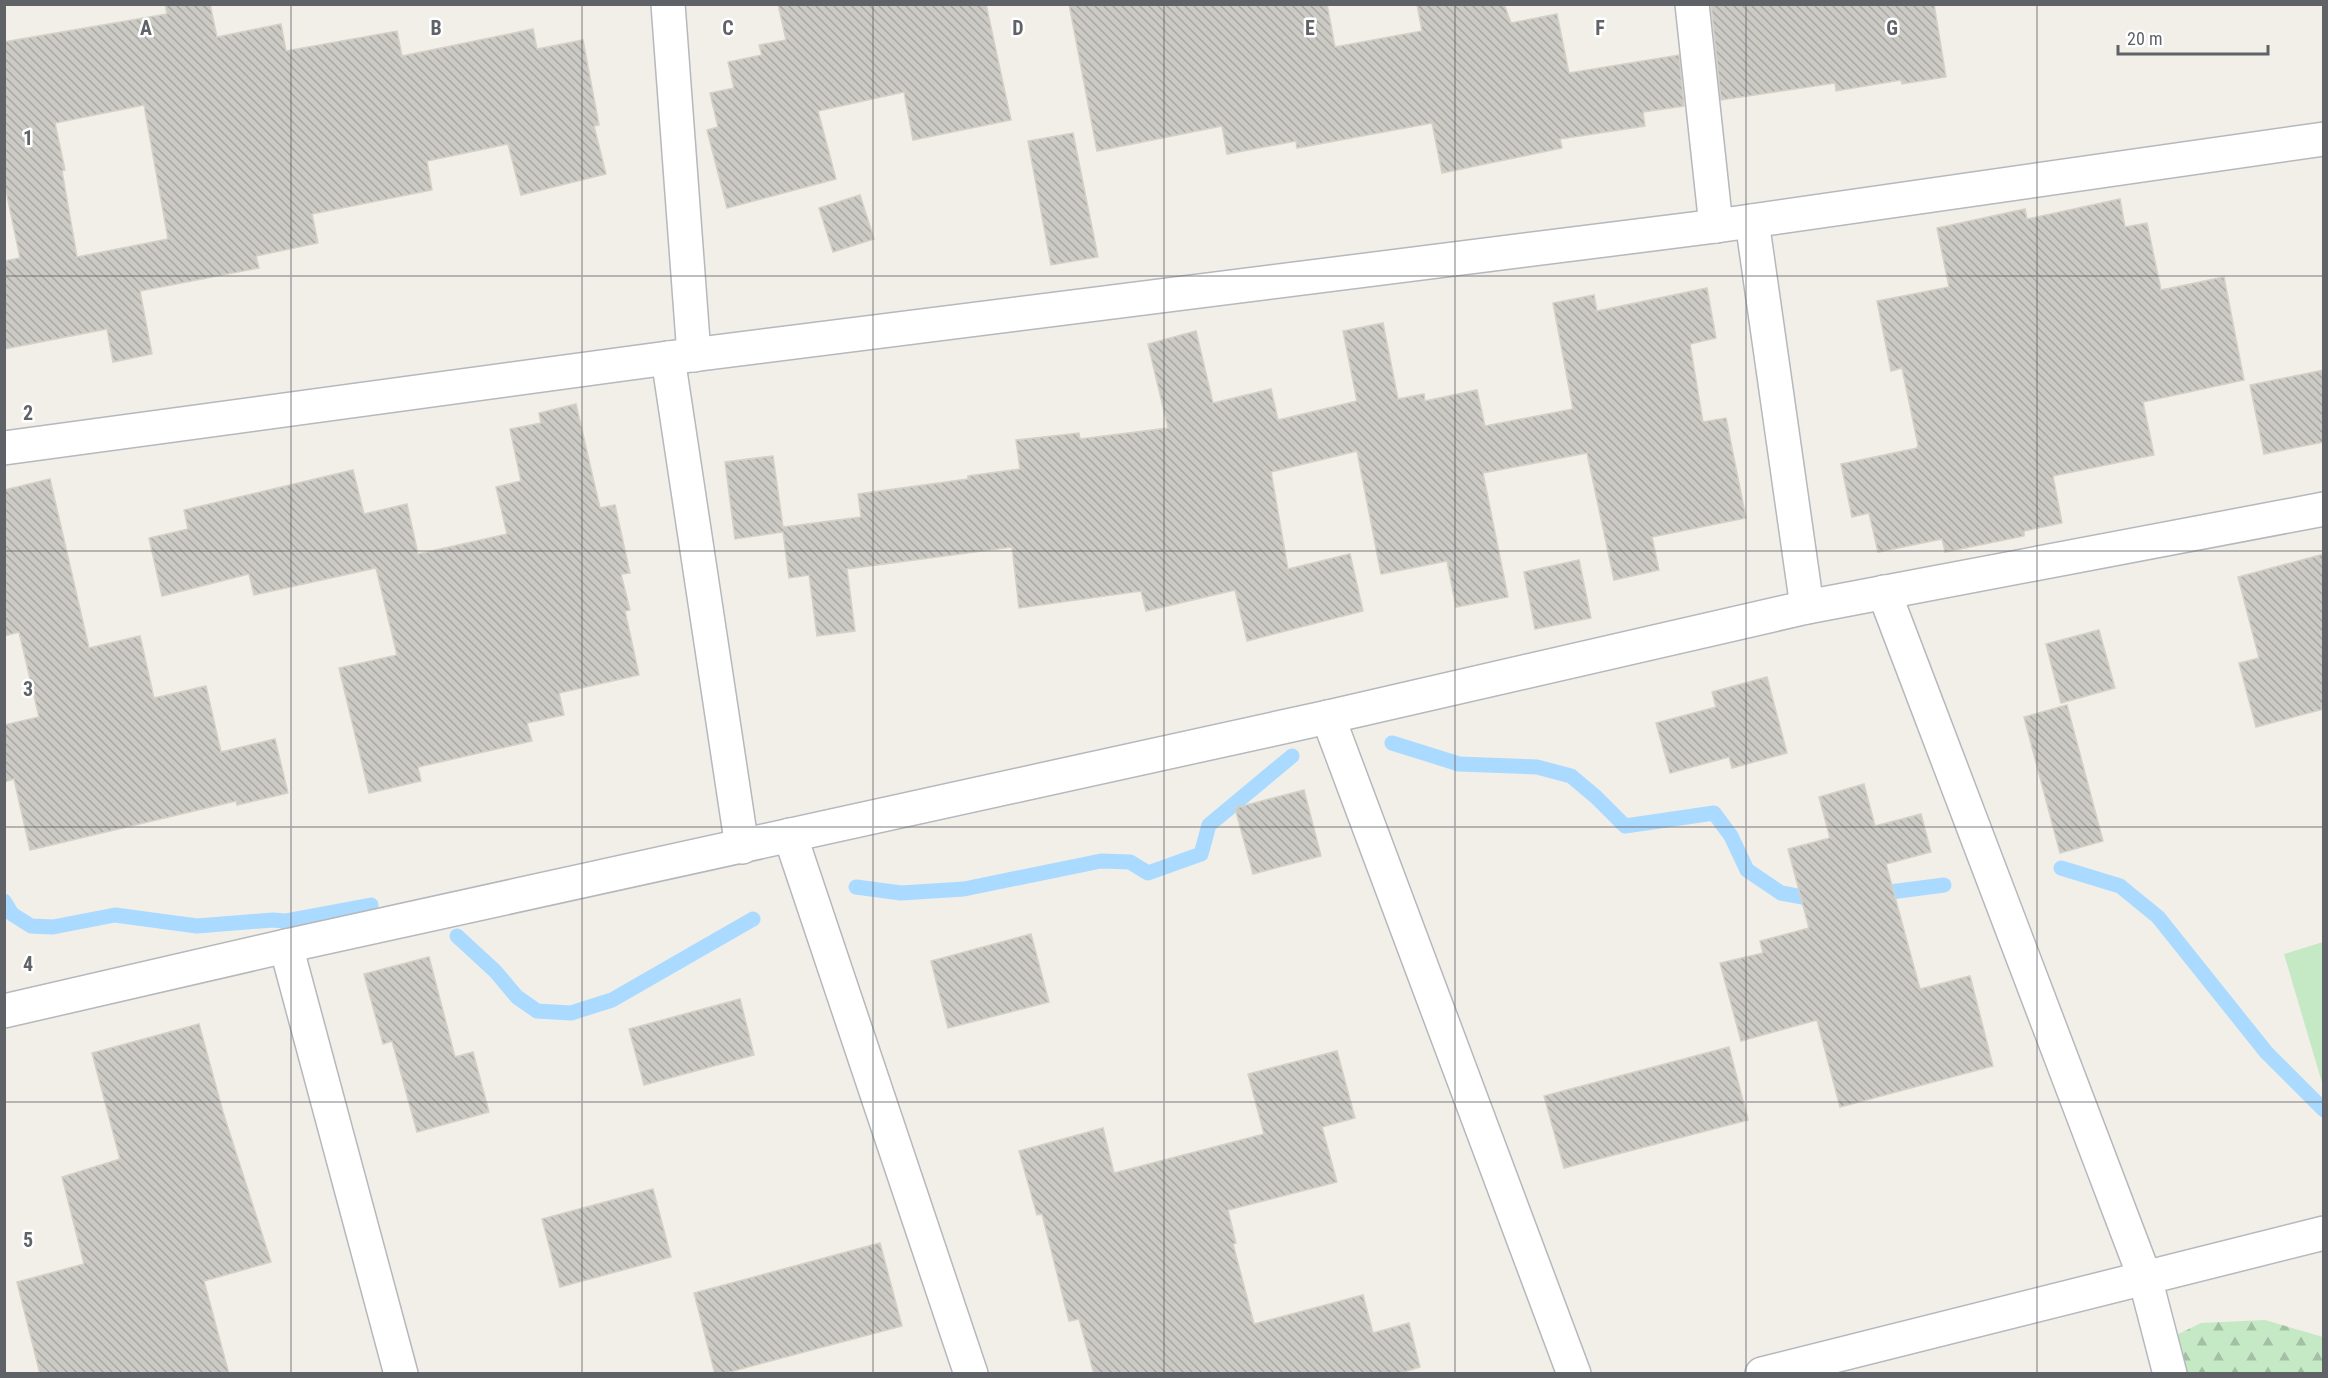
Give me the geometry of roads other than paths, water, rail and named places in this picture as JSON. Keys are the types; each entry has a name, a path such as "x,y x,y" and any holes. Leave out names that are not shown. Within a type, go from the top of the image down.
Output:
{"street":[{"path":"668,4 681,357 742,847"},
{"path":"1692,4 1716,226"},
{"path":"4,448 681,357 1716,226 2324,139"},
{"path":"1752,221 1806,608"},
{"path":"4,1011 286,946 1328,717 1806,608 2324,509"},
{"path":"1884,592 2145,1278 2170,1374"},
{"path":"1328,717 1575,1374"},
{"path":"790,835 971,1374"},
{"path":"286,946 401,1374"},
{"path":"1762,1374 2324,1233"}],"waterway":[{"path":"1392,743 1459,764 1537,767 1571,776 1625,826 1714,813 1731,836 1747,870 1781,893 1819,900"},
{"path":"856,887 901,893 964,889 1101,861 1130,862 1148,873 1201,854 1209,825 1292,756"},
{"path":"2061,868 2120,886 2158,917 2266,1052 2324,1110"},
{"path":"1875,894 1944,885"},
{"path":"4,901 12,914 31,926 53,927 115,915 197,926 285,921 371,905"},
{"path":"457,936 495,971 517,997 537,1011 571,1013 612,1000 753,919"}]}
